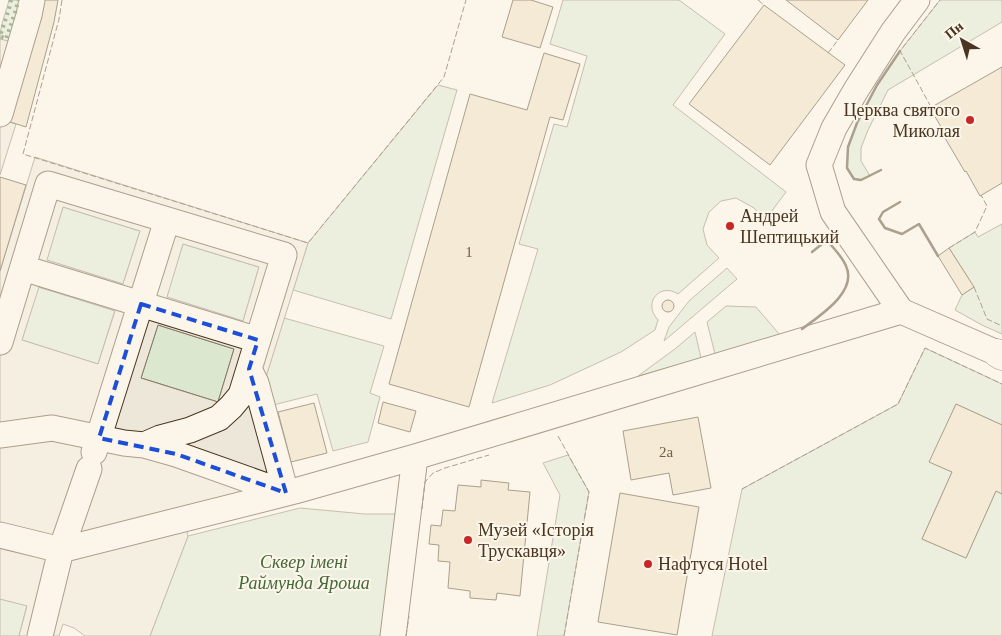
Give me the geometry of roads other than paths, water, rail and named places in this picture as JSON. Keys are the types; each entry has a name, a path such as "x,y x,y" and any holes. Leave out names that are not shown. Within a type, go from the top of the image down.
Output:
{"street":[{"path":"0,114 27,24 32,0"},
{"path":"917,0 893,32 856,90 834,128 819,165 833,212 901,311 999,354"},
{"path":"0,342 48,184 284,255 242,395 219,418 144,445"},
{"path":"40,636 61,550 94,453 167,220"},
{"path":"23,268 258,340"},
{"path":"0,535 61,550 286,493 416,457 901,311"},
{"path":"250,369 256,383 286,493"},
{"path":"0,435 52,428 94,453 124,443 144,445 176,454 286,493"},
{"path":"393,636 416,457"}],"place":[{"name":"Церква святого Миколая","path":"970,120"},
{"name":"Андрей Шептицький","path":"730,226"},
{"name":"Музей «Історія Трускавця»","path":"468,540"},
{"name":"Нафтуся Hotel","path":"648,564"}],"park label":[{"name":"Сквер імені Раймунда Яроша","path":"304,572"}]}
